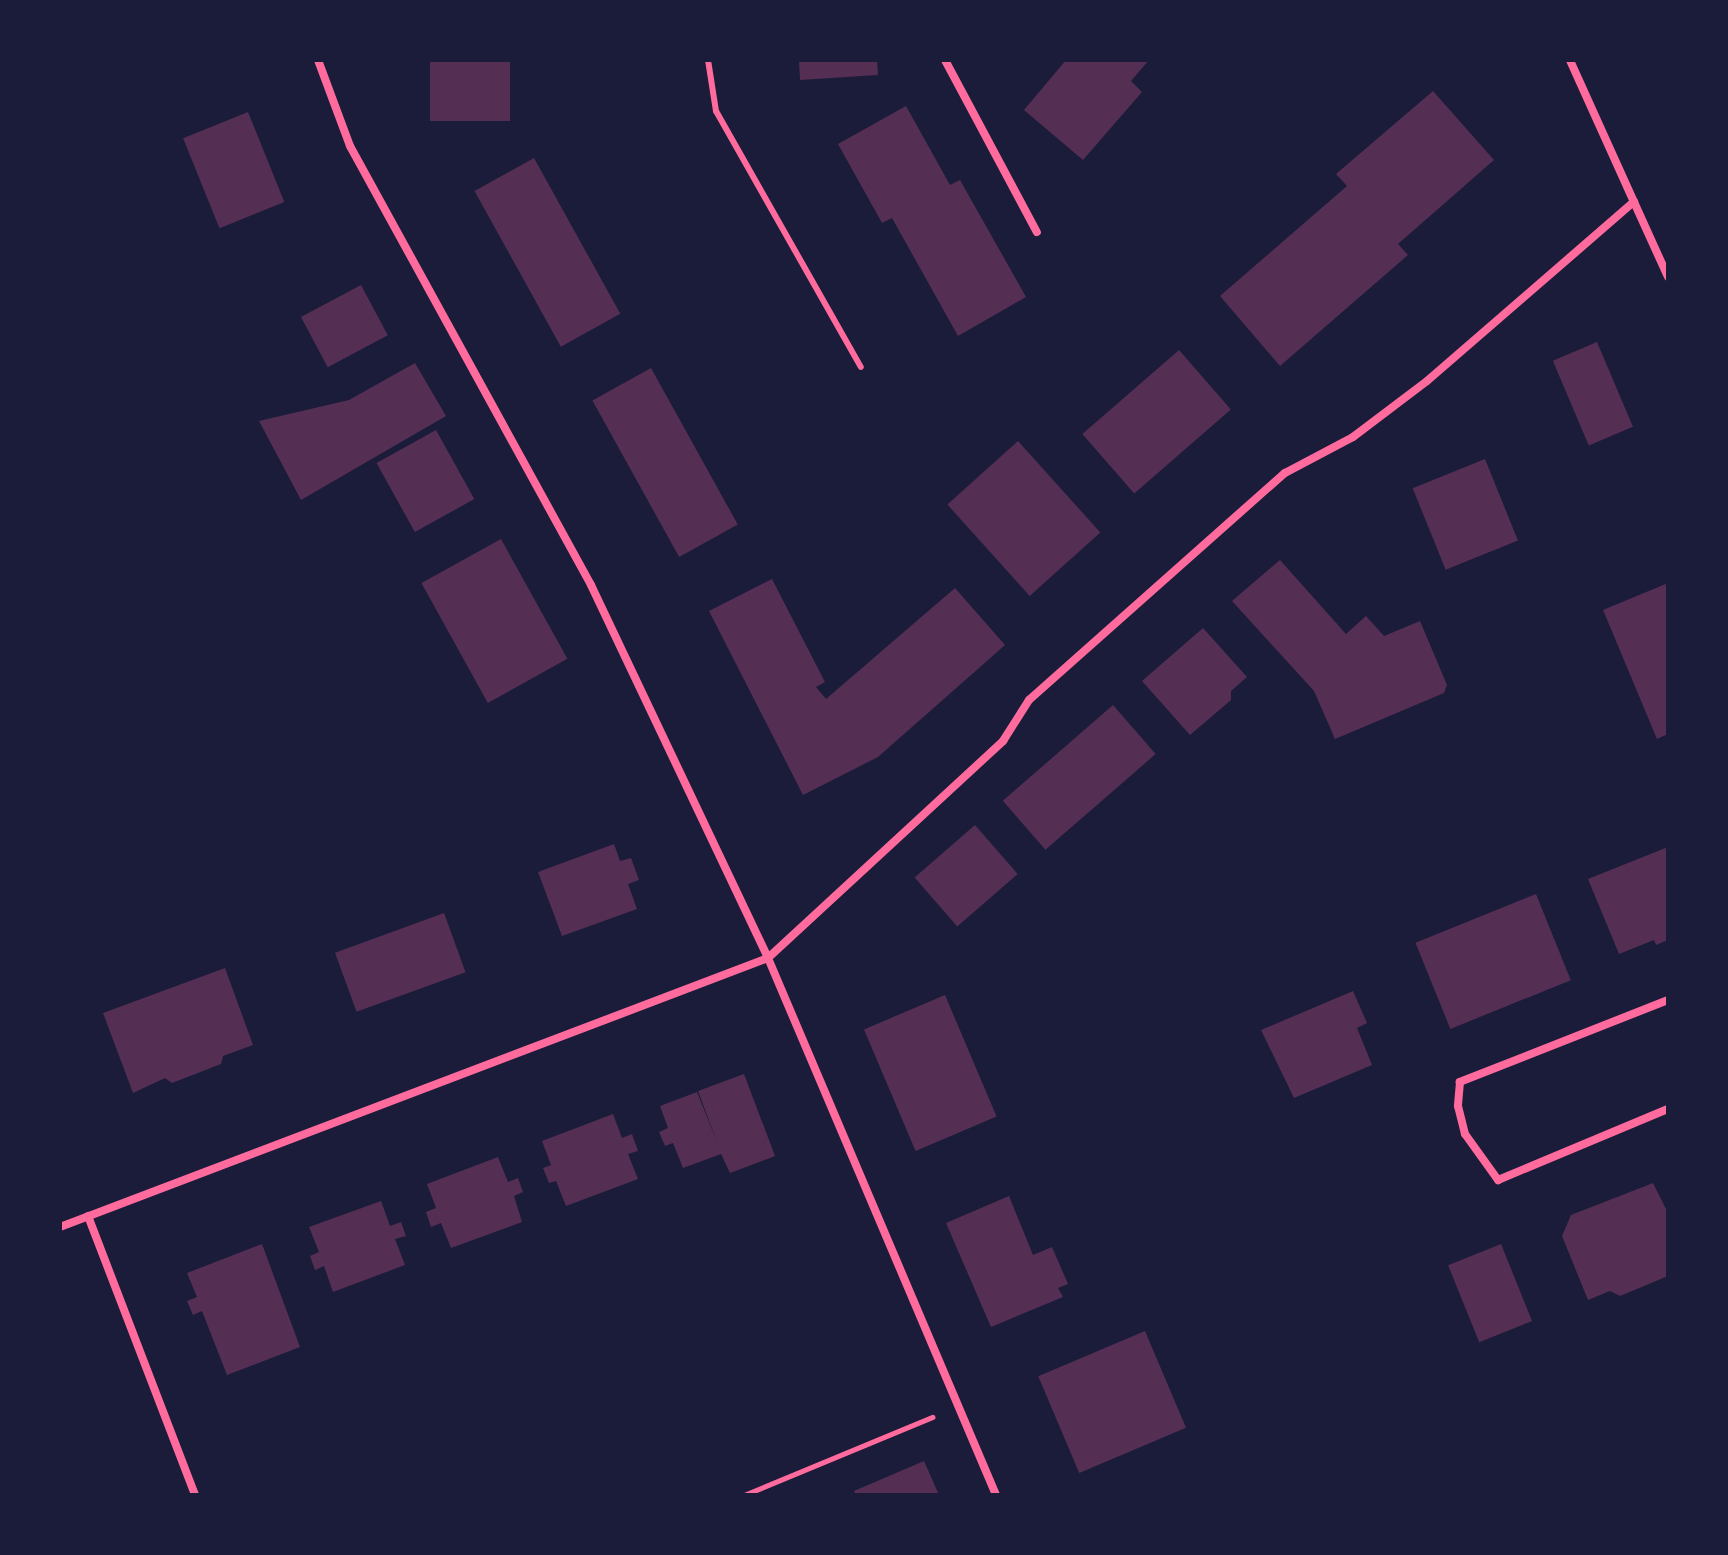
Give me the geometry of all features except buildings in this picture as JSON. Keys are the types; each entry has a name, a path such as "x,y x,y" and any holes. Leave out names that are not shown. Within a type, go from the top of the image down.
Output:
{"street":[{"path":"318,60 350,146 591,585 768,958 996,1495"},
{"path":"945,60 1037,232"},
{"path":"1570,60 1668,277"},
{"path":"60,1227 768,958 1003,741 1029,700 1275,483 1353,437 1427,381 1634,202"},
{"path":"1668,1000 1460,1082 1458,1106 1465,1134 1498,1180 1668,1109"},
{"path":"88,1216 195,1495"}],"lane":[{"path":"708,60 716,111 861,367"}],"path":[{"path":"744,1495 959,1406"}]}
